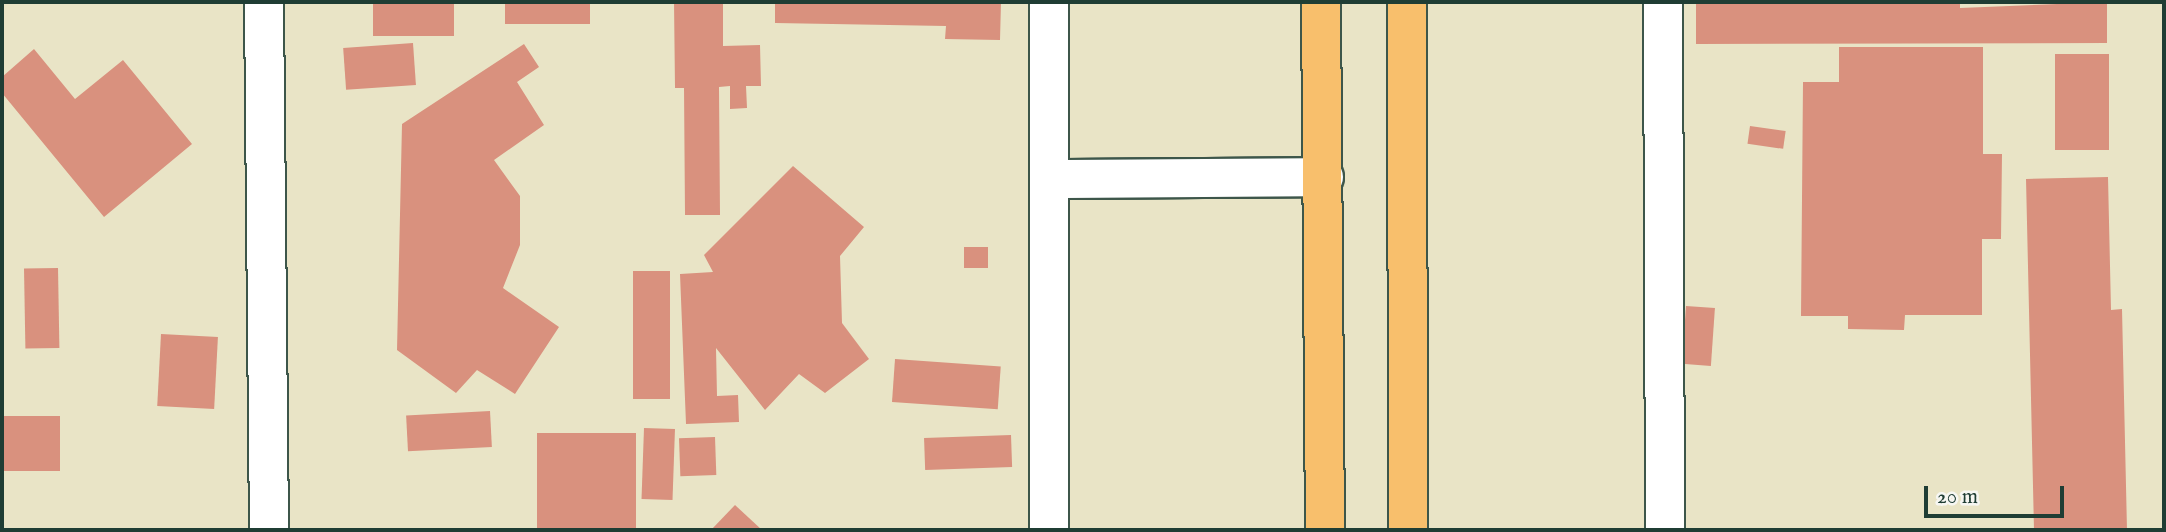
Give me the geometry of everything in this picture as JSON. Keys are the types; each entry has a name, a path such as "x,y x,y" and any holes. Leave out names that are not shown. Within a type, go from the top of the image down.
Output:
{"main road":[{"path":"1321,2 1325,530"},
{"path":"1407,2 1408,530"}],"street":[{"path":"264,2 269,530"},
{"path":"1049,2 1049,530"},
{"path":"1663,2 1665,530"},
{"path":"1050,179 1324,177"}],"building":[{"path":"373,2 454,2 454,36 373,36"},
{"path":"505,2 590,2 590,24 505,24"},
{"path":"674,2 723,2 723,46 760,45 761,86 746,86 747,108 730,109 730,86 719,87 720,215 685,215 684,88 675,88"},
{"path":"775,2 1001,2 1000,40 945,39 946,26 775,23"},
{"path":"1696,2 1960,2 1960,8 2107,2 2107,43 1696,44"},
{"path":"413,43 416,85 346,90 343,48"},
{"path":"524,44 539,67 517,82 544,125 494,160 520,196 520,245 503,288 559,327 515,394 477,370 456,393 397,350 402,124"},
{"path":"1839,47 1983,47 1983,154 2002,154 2001,239 1982,239 1982,315 1905,315 1904,330 1848,329 1848,316 1801,316 1803,82 1839,82"},
{"path":"34,49 75,99 123,60 192,144 104,217 2,93 2,77"},
{"path":"2055,54 2109,54 2109,150 2055,150"},
{"path":"1750,126 1786,131 1783,149 1747,144"},
{"path":"793,166 864,227 840,256 842,323 869,359 825,393 799,374 765,410 716,348 717,396 738,395 739,422 686,424 680,274 713,272 704,255"},
{"path":"2108,177 2111,310 2122,309 2127,530 2034,530 2026,179"},
{"path":"964,247 988,247 988,268 964,268"},
{"path":"58,268 59,348 25,349 24,269"},
{"path":"633,271 670,271 670,399 633,399"},
{"path":"1686,306 1715,308 1711,366 1682,364"},
{"path":"161,334 218,337 214,409 157,406"},
{"path":"895,359 1001,366 998,409 892,402"},
{"path":"490,411 492,447 408,451 406,415"},
{"path":"4,416 60,416 60,471 4,471"},
{"path":"644,428 675,429 673,500 642,499"},
{"path":"537,433 636,433 636,530 537,530"},
{"path":"1011,435 1012,467 925,470 924,438"},
{"path":"715,437 716,475 680,476 679,438"},
{"path":"735,505 762,530 711,530"}]}
